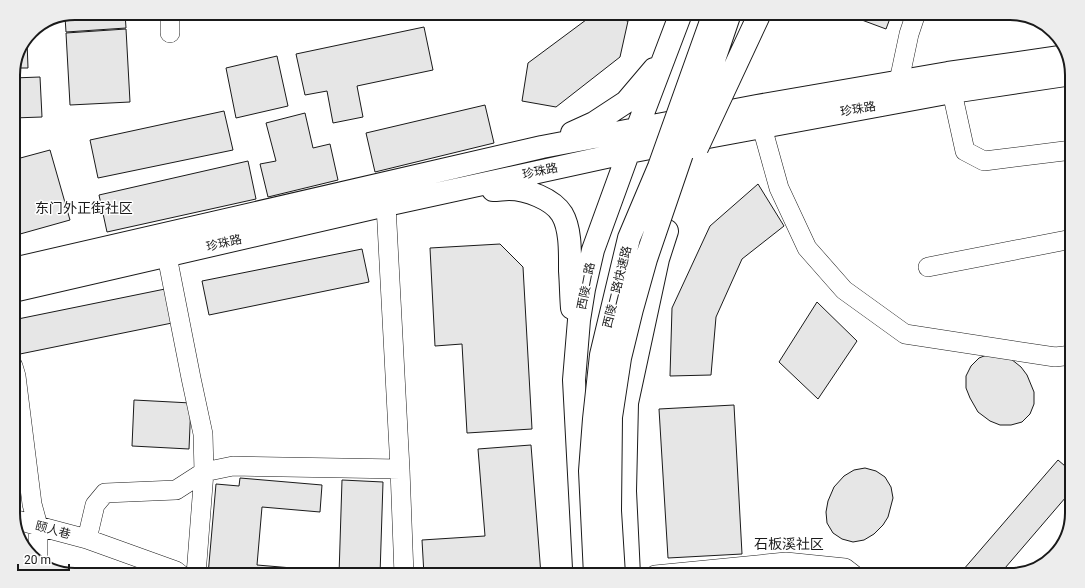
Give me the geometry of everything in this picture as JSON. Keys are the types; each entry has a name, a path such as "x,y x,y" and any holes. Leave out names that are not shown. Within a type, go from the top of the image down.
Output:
{"main road":[{"name":"西陵二路","path":"584,568 574,380 579,320 584,289 593,250 678,20"},
{"name":"西陵二路快速路","path":"595,568 590,470 601,355 629,238 659,167 712,20"},
{"name":"西陵二路快速路","path":"614,568 610,511 611,417 620,358 646,259 728,20"},
{"path":"629,568 624,491 627,403 658,259 704,116 739,20"},
{"path":"664,207 698,145 757,20"},
{"path":"542,147 594,123 626,102 665,56"},
{"name":"珍珠路","path":"20,267 542,147 757,106 899,81 1062,57"},
{"name":"珍珠路","path":"20,289 386,205 697,138 952,92 1065,75"},
{"path":"428,196 510,189 540,196 554,205 562,214 567,225 570,250 574,380"}],"street":[{"path":"170,20 170,33"},
{"path":"899,81 909,34 914,20"},
{"path":"952,92 965,151 984,161 1065,151"},
{"path":"762,127 779,188 807,248 844,290 905,334 1055,357 1065,356"},
{"path":"386,205 404,568"},
{"path":"928,267 1065,239"},
{"path":"166,256 203,434 204,472 197,568"},
{"path":"20,454 38,526 38,553"},
{"path":"87,539 95,505 105,493 176,490 204,472 232,466 400,469"},
{"name":"颐人巷","path":"20,520 87,539 168,568"},
{"path":"726,568 786,562 845,568"}],"building":[{"path":"125,20 126,28 66,32 65,21"},
{"path":"586,20 628,21 620,57 556,107 522,101 528,63"},
{"path":"862,20 889,20 886,29"},
{"path":"424,27 433,70 357,86 363,117 333,123 327,91 305,95 296,54"},
{"path":"126,29 130,102 70,105 66,33"},
{"path":"27,48 28,68 21,68"},
{"path":"277,56 288,106 236,118 226,68"},
{"path":"40,77 42,117 20,118 20,78"},
{"path":"485,105 494,143 375,172 366,133"},
{"path":"224,111 233,150 98,178 90,140"},
{"path":"305,113 313,148 330,144 338,180 268,197 260,164 276,161 266,123"},
{"path":"50,150 70,220 20,234 20,158"},
{"path":"248,161 256,199 107,232 99,195"},
{"path":"758,184 784,226 742,259 716,317 711,375 670,376 672,308 710,226"},
{"path":"500,244 523,267 532,429 467,433 462,344 435,346 430,248"},
{"path":"362,249 369,282 209,315 202,281"},
{"path":"165,289 172,323 20,354 20,319"},
{"path":"817,302 857,341 818,399 779,362"},
{"path":"989,354 1011,359 1021,367 1027,375 1034,392 1034,404 1030,414 1022,422 1011,425 1000,425 990,421 978,412 970,398 966,388 966,376 971,366 979,358"},
{"path":"134,400 191,403 189,449 132,446"},
{"path":"734,405 742,554 668,558 659,409"},
{"path":"531,445 540,568 424,568 422,540 485,536 478,449"},
{"path":"1058,460 1065,466 1065,498 1005,568 965,568"},
{"path":"865,468 876,471 885,477 891,487 893,498 888,517 883,525 874,534 864,540 853,542 842,539 833,533 827,523 826,512 828,501 834,487 844,476 854,470"},
{"path":"240,478 322,485 320,512 262,507 257,565 292,568 209,568 216,484 239,486"},
{"path":"342,480 383,482 380,568 339,568"}],"district":[{"name":"东门外正街社区","path":"84,208"},
{"name":"石板溪社区","path":"789,544"}]}
